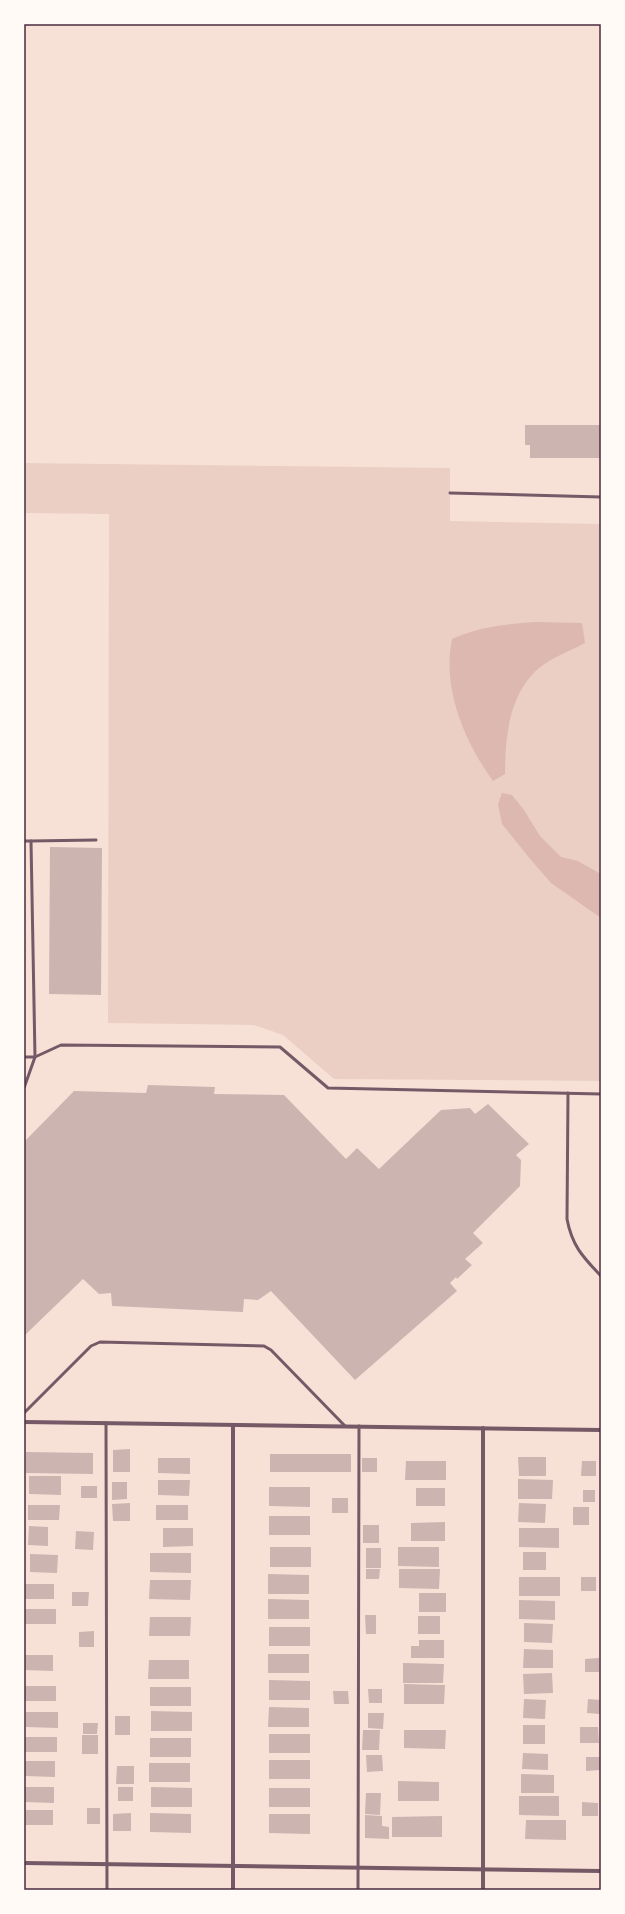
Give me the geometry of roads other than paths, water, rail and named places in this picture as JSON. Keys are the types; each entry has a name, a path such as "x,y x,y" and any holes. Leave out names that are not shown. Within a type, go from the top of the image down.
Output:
{"street":[{"path":"24,1422 601,1430"},
{"path":"233,1425 233,1890"},
{"path":"483,1428 483,1890"},
{"path":"24,1863 601,1871"}],"lane":[{"path":"450,493 601,497"},
{"path":"24,841 96,840"},
{"path":"24,1088 35,1057 31,841"},
{"path":"24,1056 35,1057 61,1045 280,1047 328,1088 601,1094"},
{"path":"568,1093 567,1219 569,1230 579,1252 601,1276"},
{"path":"24,1413 91,1346 100,1342 264,1346 271,1350 345,1426"},
{"path":"106,1423 107,1890"},
{"path":"358,1890 359,1426"}]}
